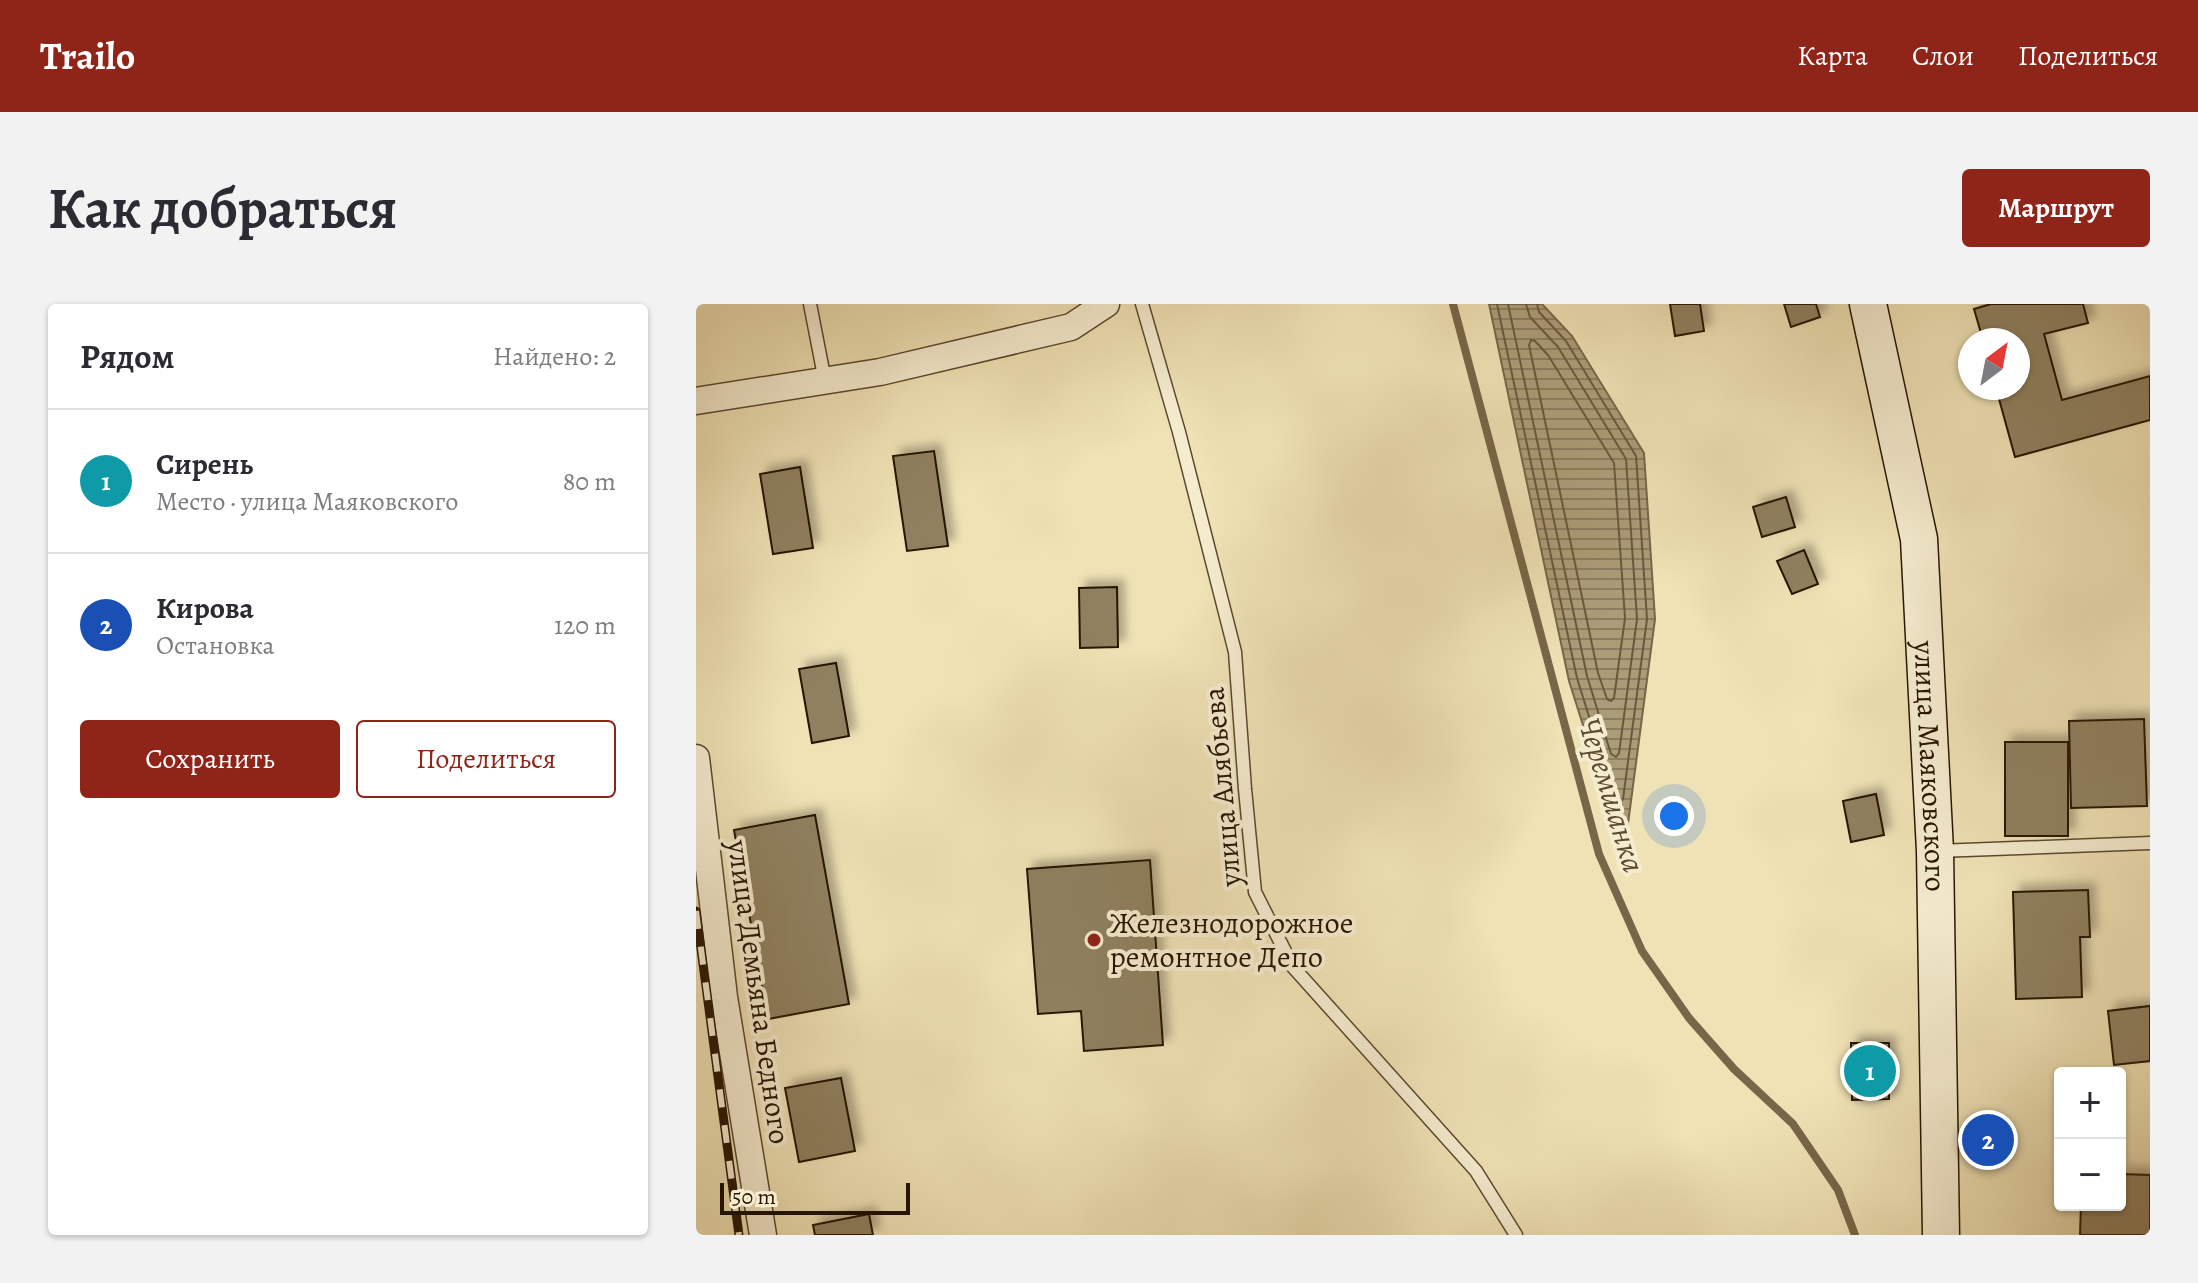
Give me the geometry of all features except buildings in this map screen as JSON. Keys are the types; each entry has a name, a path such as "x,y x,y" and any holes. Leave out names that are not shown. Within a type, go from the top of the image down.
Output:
{"main road":[{"name":"улица Маяковского","path":"1868,304 1919,539 1935,851 1941,1235"}],"street":[{"path":"696,401 880,372 1071,327 1106,304"},
{"name":"улица Демьяна Бедного","path":"696,758 724,997 763,1235"}],"lane":[{"path":"810,304 825,381"},
{"name":"улица Алябьева","path":"1142,304 1179,432 1235,652 1255,892 1293,967 1476,1171 1516,1235"},
{"path":"1935,851 2150,843"}],"water":[{"path":"1489,304 1542,304 1572,336 1644,453 1655,619 1624,854 1569,681"}],"waterway":[{"name":"Черемшанка","path":"1453,304 1599,854 1642,951 1689,1018 1734,1069 1793,1124 1838,1190 1855,1235"}],"railway":[{"path":"696,911 739,1235"}],"place":[{"name":"Железнодорожное ремонтное Депо","path":"1094,940"},
{"name":"Сирень","path":"1870,1071"},
{"name":"Кирова","path":"1988,1140"}]}
